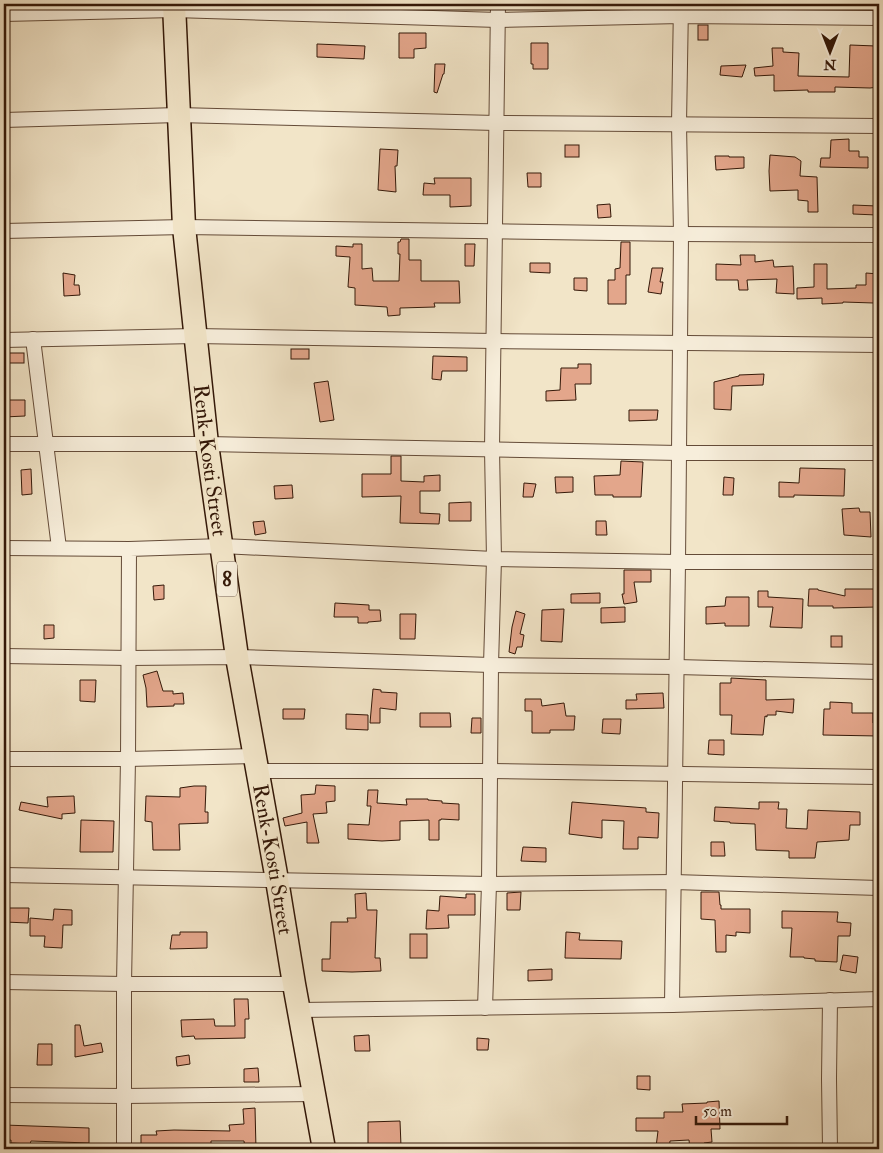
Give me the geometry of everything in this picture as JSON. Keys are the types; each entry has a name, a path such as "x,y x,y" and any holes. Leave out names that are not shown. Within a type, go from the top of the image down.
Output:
{"main road":[{"name":"Renk-Kosti Street","path":"174,7 184,227 207,444 237,657 278,880 294,984 324,1149"}],"street":[{"path":"485,1008 489,884 494,559 492,449 498,4"},
{"path":"4,14 174,7 498,20 681,10 879,18"},
{"path":"672,1005 681,234 679,124 681,10"},
{"path":"4,120 178,115 496,123 879,126"},
{"path":"4,231 184,227 879,235"},
{"path":"4,340 195,336 879,345"},
{"path":"33,340 59,548"},
{"path":"4,444 207,444 679,453 879,453"},
{"path":"4,548 129,549 222,546 494,559 678,562 879,562"},
{"path":"124,1149 129,549"},
{"path":"4,656 237,657 491,665 879,672"},
{"path":"4,759 128,760 491,771 879,777"},
{"path":"4,875 489,884 674,882 879,888"},
{"path":"4,982 294,984"},
{"path":"300,1010 672,1005 879,999"},
{"path":"830,1000 830,1149"},
{"path":"4,1095 314,1094"}],"building":[{"path":"698,25 708,25 708,40 698,40"},
{"path":"399,33 426,33 426,48 414,49 414,58 399,58"},
{"path":"531,43 548,43 548,69 533,69 533,64 531,64"},
{"path":"317,44 365,46 364,59 317,57"},
{"path":"850,45 876,46 878,87 835,87 835,92 808,92 808,90 774,91 774,75 755,76 754,68 773,66 772,48 783,48 783,52 799,53 798,76 849,77"},
{"path":"435,64 445,64 444,74 437,93 434,92"},
{"path":"746,65 742,77 720,75 721,66"},
{"path":"849,139 849,151 859,151 859,157 868,157 868,168 820,167 821,158 830,158 831,140"},
{"path":"565,145 579,145 579,157 565,157"},
{"path":"380,149 398,150 397,166 395,166 396,192 378,190"},
{"path":"770,155 795,157 801,161 800,176 817,177 818,212 808,212 808,201 798,200 798,190 770,191"},
{"path":"715,156 744,157 744,168 716,170"},
{"path":"527,173 541,173 541,187 528,187"},
{"path":"434,178 471,178 471,206 450,207 450,195 423,195 424,183 435,184"},
{"path":"610,204 611,217 598,218 597,205"},
{"path":"853,205 877,206 877,215 853,214"},
{"path":"401,239 409,239 409,260 421,260 421,281 459,281 460,303 434,303 435,307 400,308 400,315 388,316 387,307 355,305 355,288 348,287 350,257 336,256 336,246 353,247 353,244 362,244 362,269 372,268 373,281 399,281 400,254 398,254 398,242"},
{"path":"621,242 630,242 630,275 626,275 626,304 608,304 608,280 615,280 615,269 620,268"},
{"path":"465,244 475,244 474,266 465,266"},
{"path":"740,255 755,255 755,262 773,260 774,267 793,266 794,294 776,293 777,279 747,280 748,290 739,290 738,280 716,280 716,264 741,265"},
{"path":"530,263 550,263 550,273 530,272"},
{"path":"814,264 827,264 827,289 856,288 856,285 866,285 866,273 879,274 879,301 874,301 874,303 843,302 822,304 822,298 797,299 797,288 814,287"},
{"path":"652,268 663,268 660,282 663,282 661,294 648,292"},
{"path":"63,273 75,275 74,285 79,285 80,295 64,296"},
{"path":"574,278 587,278 587,291 574,290"},
{"path":"291,349 309,349 309,359 291,359"},
{"path":"9,353 24,353 24,363 9,363"},
{"path":"433,356 467,357 467,371 442,371 441,380 432,379"},
{"path":"578,364 591,364 591,384 575,384 576,400 546,401 546,391 560,390 561,368 578,368"},
{"path":"764,374 763,385 732,386 731,410 714,409 714,382 739,375"},
{"path":"328,381 334,420 320,422 314,383"},
{"path":"4,400 25,400 25,416 4,417"},
{"path":"629,410 658,410 657,420 629,421"},
{"path":"391,456 401,456 401,481 424,482 424,476 440,475 440,491 420,491 420,513 440,514 439,524 400,523 401,496 362,497 362,474 391,474"},
{"path":"621,461 643,462 641,497 595,495 594,476 620,475"},
{"path":"800,468 845,469 844,496 794,495 794,497 779,497 779,482 799,483"},
{"path":"31,469 32,494 22,495 21,470"},
{"path":"555,477 573,477 573,492 556,493"},
{"path":"724,477 734,478 733,495 723,495"},
{"path":"524,483 536,484 533,497 523,497"},
{"path":"292,485 293,498 275,499 274,486"},
{"path":"471,502 471,521 449,521 449,503"},
{"path":"859,508 860,512 870,512 871,537 844,535 842,509"},
{"path":"264,521 266,533 255,535 253,522"},
{"path":"596,521 606,521 607,535 596,535"},
{"path":"624,570 651,570 651,582 634,582 637,602 624,604 622,594 624,594"},
{"path":"164,585 164,599 154,600 153,586"},
{"path":"809,589 818,589 845,596 845,589 877,589 877,607 833,608 833,606 808,606"},
{"path":"758,591 768,591 768,597 803,599 802,628 770,627 773,607 758,607"},
{"path":"600,593 600,603 571,603 571,594"},
{"path":"726,597 749,597 749,626 725,626 725,623 706,624 706,607 725,606"},
{"path":"335,603 369,605 369,610 380,610 381,621 358,623 358,617 334,617"},
{"path":"625,607 625,622 601,623 601,608"},
{"path":"564,609 562,642 541,641 542,610"},
{"path":"516,611 525,614 520,634 524,635 522,647 517,647 515,654 509,652"},
{"path":"400,614 416,614 415,639 400,639"},
{"path":"44,625 54,625 54,638 44,639"},
{"path":"831,636 842,636 842,647 831,647"},
{"path":"157,671 163,691 173,691 173,694 183,693 184,704 147,707 143,675"},
{"path":"731,678 766,680 766,700 794,699 793,713 776,711 776,715 765,716 763,735 731,734 732,715 720,715 720,683 731,683"},
{"path":"80,680 96,680 95,702 80,701"},
{"path":"373,689 381,690 381,692 397,693 396,710 380,708 380,723 370,723"},
{"path":"663,693 664,708 626,709 626,700 637,700 636,694"},
{"path":"525,699 541,699 542,706 564,703 566,716 575,716 574,730 550,730 550,733 532,733 532,711 525,711"},
{"path":"830,702 852,703 852,713 873,713 873,723 879,723 878,736 823,735 824,709 830,709"},
{"path":"283,709 305,709 304,719 283,719"},
{"path":"420,713 450,713 451,727 420,727"},
{"path":"346,714 368,715 368,730 346,729"},
{"path":"472,718 481,718 481,733 471,733"},
{"path":"603,719 621,719 620,734 602,733"},
{"path":"709,740 724,740 724,755 708,754"},
{"path":"316,785 335,786 335,801 326,802 327,813 313,814 319,843 307,843 307,822 285,826 283,818 302,813 301,795 315,794"},
{"path":"206,786 205,812 208,812 208,823 179,824 180,850 153,850 152,822 145,821 146,796 180,797 180,788"},
{"path":"368,790 378,790 377,803 407,805 406,799 428,799 442,801 442,803 459,804 459,820 439,820 439,840 429,840 429,820 400,821 400,840 348,839 348,824 369,825 371,806 367,806"},
{"path":"74,796 75,813 62,814 62,819 19,810 21,802 48,807 47,797"},
{"path":"572,802 646,808 646,812 659,813 658,838 638,837 638,849 623,849 624,821 602,820 602,838 569,834"},
{"path":"759,802 779,802 778,809 787,809 786,828 807,829 808,810 860,812 860,825 850,825 849,840 817,842 815,858 789,858 789,851 756,850 755,824 714,821 715,807 759,809"},
{"path":"81,820 114,821 113,852 80,852"},
{"path":"711,842 724,842 725,856 711,856"},
{"path":"523,847 546,848 546,862 521,861"},
{"path":"521,892 520,910 507,910 507,893"},
{"path":"701,892 719,892 721,909 750,909 750,933 736,932 736,936 726,935 726,952 716,952 715,920 701,919"},
{"path":"366,893 367,910 377,910 375,958 380,958 381,971 322,971 322,959 330,959 331,922 348,922 347,918 356,918 355,894"},
{"path":"466,894 475,894 475,915 448,915 449,928 426,929 427,910 439,911 440,896 466,898"},
{"path":"6,908 29,908 28,923 5,922"},
{"path":"54,909 72,910 72,925 63,925 62,948 44,947 45,936 30,936 30,918 53,920"},
{"path":"782,911 838,912 837,922 851,923 850,936 838,936 837,962 790,957 792,928 782,928"},
{"path":"180,932 207,932 207,948 170,949 172,935 180,935"},
{"path":"566,932 580,933 579,940 622,941 621,959 565,958"},
{"path":"410,934 427,934 427,958 410,958"},
{"path":"843,955 858,957 856,973 840,970"},
{"path":"552,969 552,980 528,981 528,970"},
{"path":"234,999 248,999 249,1019 245,1019 245,1038 195,1039 194,1036 182,1037 181,1020 214,1019 215,1026 235,1026"},
{"path":"75,1025 80,1025 84,1046 101,1043 103,1052 75,1057"},
{"path":"369,1035 370,1051 355,1051 354,1036"},
{"path":"477,1038 489,1039 488,1050 477,1050"},
{"path":"38,1044 52,1044 52,1065 37,1065"},
{"path":"189,1055 190,1064 177,1066 176,1057"},
{"path":"258,1068 259,1082 244,1082 244,1069"},
{"path":"637,1076 650,1076 650,1090 637,1089"},
{"path":"719,1101 720,1129 711,1129 712,1142 704,1143 704,1149 690,1149 689,1140 670,1141 669,1149 656,1147 658,1131 636,1131 636,1118 664,1118 664,1112 683,1112 682,1104"},
{"path":"255,1108 256,1149 245,1149 244,1141 211,1141 211,1146 190,1145 141,1149 141,1135 157,1135 156,1131 230,1131 229,1125 244,1124 243,1109"},
{"path":"400,1121 401,1146 368,1147 368,1122"},
{"path":"4,1125 89,1128 89,1143 31,1141 30,1144 11,1143 11,1140 5,1141"}]}
